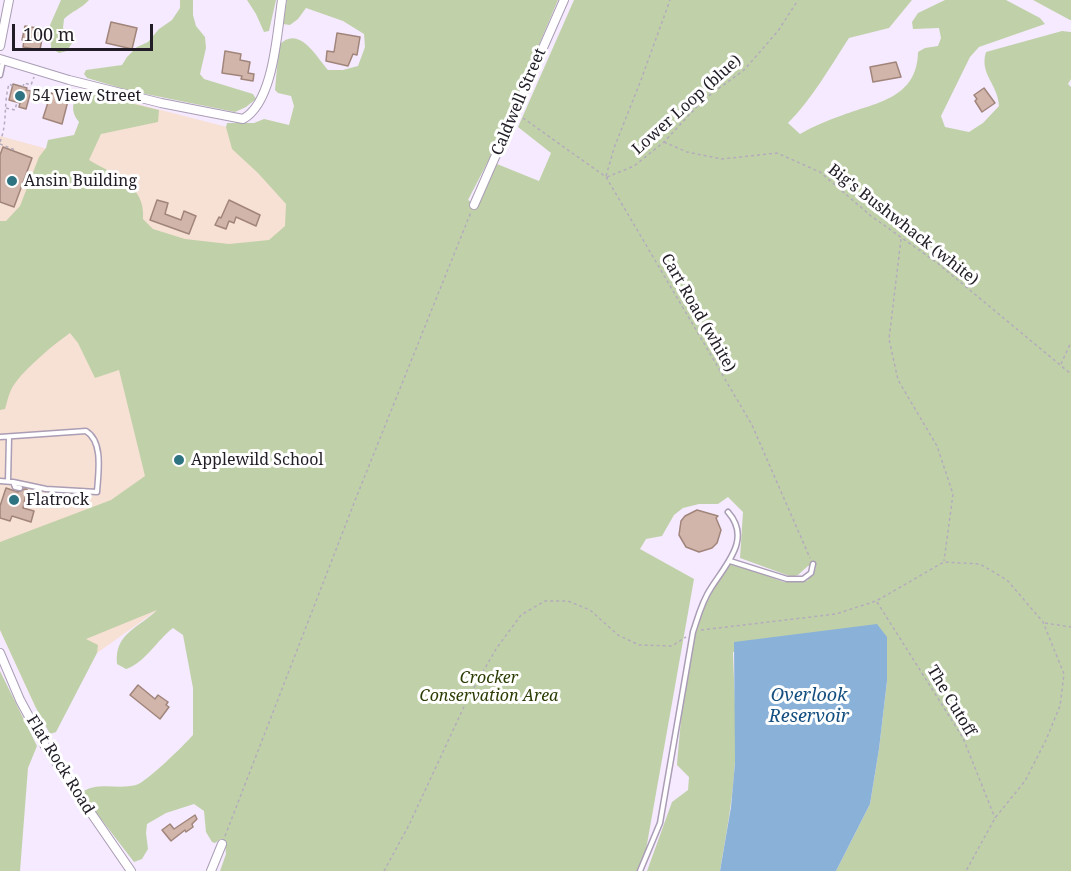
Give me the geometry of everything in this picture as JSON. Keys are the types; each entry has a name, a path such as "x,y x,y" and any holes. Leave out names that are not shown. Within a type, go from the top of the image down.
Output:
{"street":[{"path":"0,46 9,0"},
{"path":"2,60 69,80 161,103 243,118 251,113 268,85 282,0"},
{"name":"Caldwell Street","path":"474,205 564,0"},
{"name":"Flat Rock Road","path":"0,653 20,700 45,746 131,871"},
{"path":"211,871 222,845"}],"lane":[{"path":"0,75 2,60"},
{"path":"0,437 86,431 95,440 98,459 97,492 34,488 0,481"},
{"path":"9,437 10,482 20,488"},
{"path":"27,490 34,488"},
{"path":"640,871 660,823 693,632 710,589 735,551 738,535 736,521 728,512"},
{"path":"730,561 787,579 803,579 811,573 813,564"}],"path":[{"name":"Lower Loop (blue)","path":"606,177 614,148 670,0"},
{"name":"Lower Loop (blue)","path":"606,177 634,166 664,142 703,100 744,70 778,31 798,0"},
{"path":"23,87 24,83 31,85 33,80"},
{"path":"13,86 9,84 5,99 6,126 0,143 15,150"},
{"path":"6,108 15,110 17,102"},
{"name":"Cart Road (white)","path":"515,112 606,177 752,425 813,564"},
{"name":"Big's Bushwhack (white)","path":"664,142 687,152 722,159 777,153 820,172 872,216 936,262 1071,374"},
{"path":"222,845 356,498 474,205"},
{"path":"901,237 889,339 898,380 937,446 952,494 944,562"},
{"path":"1061,365 1071,342"},
{"path":"384,871 409,825 468,698 496,649 521,615 545,601 568,601 590,610 618,635 639,645 672,646 693,632 717,627 836,614 876,601 944,562 980,564 1007,580 1043,622 1064,675 1060,706 1046,740 1025,782 995,818 966,871"},
{"name":"The Cutoff","path":"876,601 963,738 995,818"},
{"path":"1043,622 1071,627"}],"shaded area":[{"name":"Applewild School","path":"118,99 262,136 264,119 332,137 187,589 97,653 57,668 36,708 0,630 0,136 88,160"}],"green space":[{"path":"61,0 89,0 64,19 63,28 72,43 67,51 59,53 51,48 50,25"},
{"path":"180,0 193,0 196,26 205,37 206,48 200,74 204,79 253,94 256,99 246,107 235,112 131,91 87,78 84,74 86,70 122,65 137,47 148,42 159,29 172,20 180,8"},
{"path":"247,0 276,0 269,31 264,32"},
{"name":"Crocker Conservation Area","path":"287,0 558,0 496,146 468,200 477,205 497,164 539,181 551,153 518,127 574,0 912,0 889,28 849,38 813,93 788,123 800,134 826,121 882,101 903,89 911,79 916,67 918,52 925,48 938,46 941,38 939,28 913,29 912,22 918,13 945,0 1006,0 1040,18 1045,24 979,47 970,57 941,116 945,127 969,132 983,123 999,106 996,91 985,67 986,52 1062,31 1071,32 1071,79 1068,84 1071,87 1071,871 836,871 870,804 887,681 887,638 733,652 735,762 720,871 647,871 672,802 688,790 689,777 677,765 685,686 696,630 717,582 732,563 784,582 807,581 816,568 808,566 792,577 740,558 743,512 728,497 718,504 699,504 683,508 674,515 662,536 646,539 640,549 694,579 644,861 639,871 220,871 226,854 225,842 221,839 215,843 212,842 206,832 204,811 194,804 166,813 147,824 148,849 142,859 134,862 81,793 94,787 136,785 157,770 193,735 193,688 183,635 173,628 145,657 126,669 117,664 119,645 129,632 157,610 86,639 98,645 97,653 56,732 50,734 0,630 0,542 111,500 145,476 119,370 95,378 78,343 70,333 21,376 11,390 5,409 0,410 0,221 6,221 20,206 48,140 74,135 79,122 74,114 73,106 80,91 159,110 158,122 101,134 89,160 118,176 134,189 143,207 143,219 153,229 185,239 229,244 269,240 285,226 286,204 232,149 227,123 254,123 264,119 289,125 294,106 291,96 275,90 279,45 286,40 293,38 306,44 328,70 343,70 358,66 365,47 364,34 343,21 306,8 290,25 283,24"},
{"path":"1033,0 1071,0 1071,20 1070,20"},
{"path":"0,671 37,746 28,768 20,871 0,871"}],"water":[{"name":"Overlook Reservoir","path":"877,624 887,637 887,681 870,804 836,871 720,871 731,807 735,763 734,642"}],"building":[{"path":"111,22 137,28 132,49 106,43"},
{"path":"25,26 37,28 36,32 43,33 40,50 23,47"},
{"path":"337,33 360,37 357,55 353,54 348,66 326,61 327,51 334,52"},
{"path":"225,51 241,54 240,60 250,62 248,73 254,74 253,81 241,79 242,76 222,73"},
{"path":"896,62 901,77 873,82 870,67"},
{"name":"54 View Street","path":"13,84 31,91 26,109 19,107 20,103 9,100"},
{"path":"984,88 995,103 982,112 974,95"},
{"path":"51,93 69,97 62,124 43,118"},
{"name":"Ansin Building","path":"3,147 32,158 14,207 0,202 0,155"},
{"path":"157,200 168,203 165,214 181,220 184,211 196,216 189,234 150,220"},
{"path":"229,200 260,215 256,226 236,217 234,223 229,221 226,229 215,225 219,217 221,218"},
{"name":"Flatrock","path":"6,488 18,492 27,489 23,508 34,511 31,522 12,516 10,521 0,518 0,506"},
{"path":"697,510 718,516 716,518 721,530 717,543 712,548 699,552 686,547 679,535 681,521 685,516"},
{"path":"138,685 155,699 158,695 168,702 166,705 169,707 160,719 130,695"},
{"path":"195,815 197,819 192,824 193,827 171,841 162,830 170,824 174,829"}],"place":[{"name":"54 View Street","path":"20,96"},
{"name":"Ansin Building","path":"12,181"},
{"name":"Applewild School","path":"179,460"},
{"name":"Flatrock","path":"14,500"}]}
